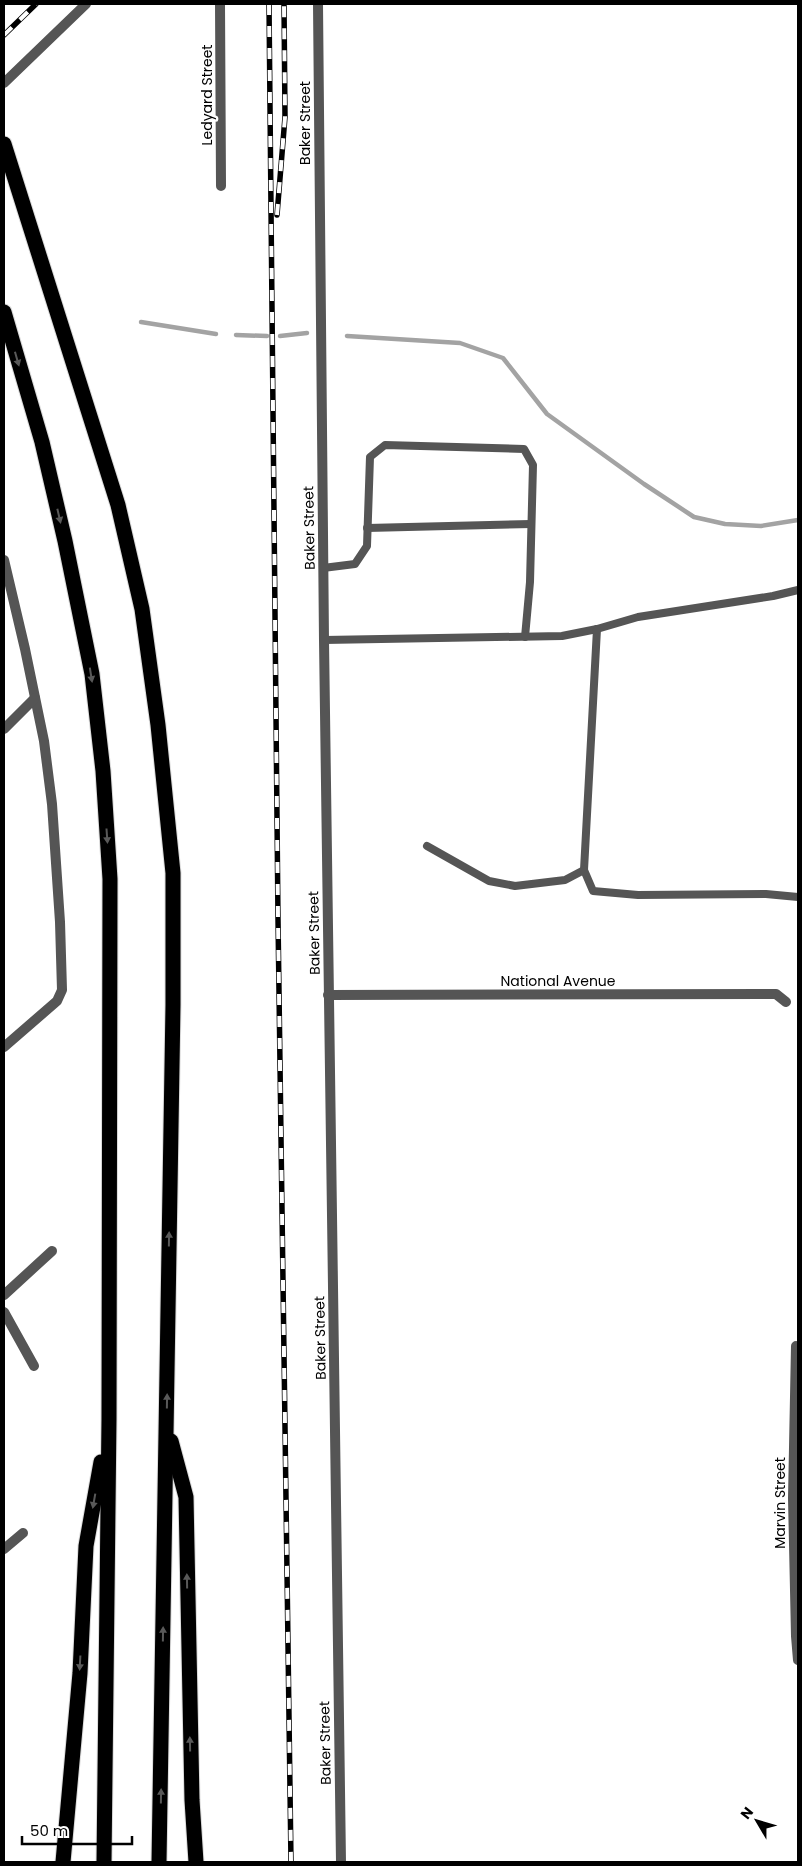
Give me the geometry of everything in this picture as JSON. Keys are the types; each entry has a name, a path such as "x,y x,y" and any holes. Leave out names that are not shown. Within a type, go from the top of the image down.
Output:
{"highway":[{"path":"5,147 118,505 142,609 158,725 173,873 173,1004 160,1862"},
{"path":"4,312 42,442 65,541 92,674 103,771 110,879 109,1419 104,1862"},
{"path":"63,1862 80,1673 86,1546 109,1419"},
{"path":"166,1422 186,1497 192,1800 196,1862"}],"street":[{"path":"4,84 86,4"},
{"name":"Ledyard Street","path":"220,4 221,186"},
{"name":"Baker Street","path":"318,4 328,995 341,1862"},
{"path":"4,560 44,741 52,804 60,922 62,990 57,1001 4,1047"},
{"path":"4,729 36,698"},
{"name":"National Avenue","path":"328,995 776,994 786,1002"},
{"path":"4,1295 52,1252"},
{"path":"4,1312 34,1366"},
{"name":"Marvin Street","path":"796,1346 793,1498 798,1660"},
{"path":"4,1550 23,1533"}],"lane":[{"path":"323,568 355,564 367,546 370,456 384,445 524,449 533,465 530,582 526,637"},
{"path":"367,528 531,524"},
{"path":"324,640 562,636 597,629 638,617 773,596 798,590"},
{"path":"597,629 584,870 594,891 638,895 766,894 798,897"},
{"path":"427,846 489,882 515,886 565,880 584,870"}],"waterway":[{"path":"141,322 216,334"},
{"path":"280,336 307,333"},
{"path":"236,335 267,336"},
{"path":"347,336 460,343 503,358 547,414 644,484 694,517 725,524 761,526 798,520"}],"railway":[{"path":"4,35 36,4"},
{"path":"269,4 278,919 291,1862"},
{"path":"277,215 285,117 284,4"}]}
